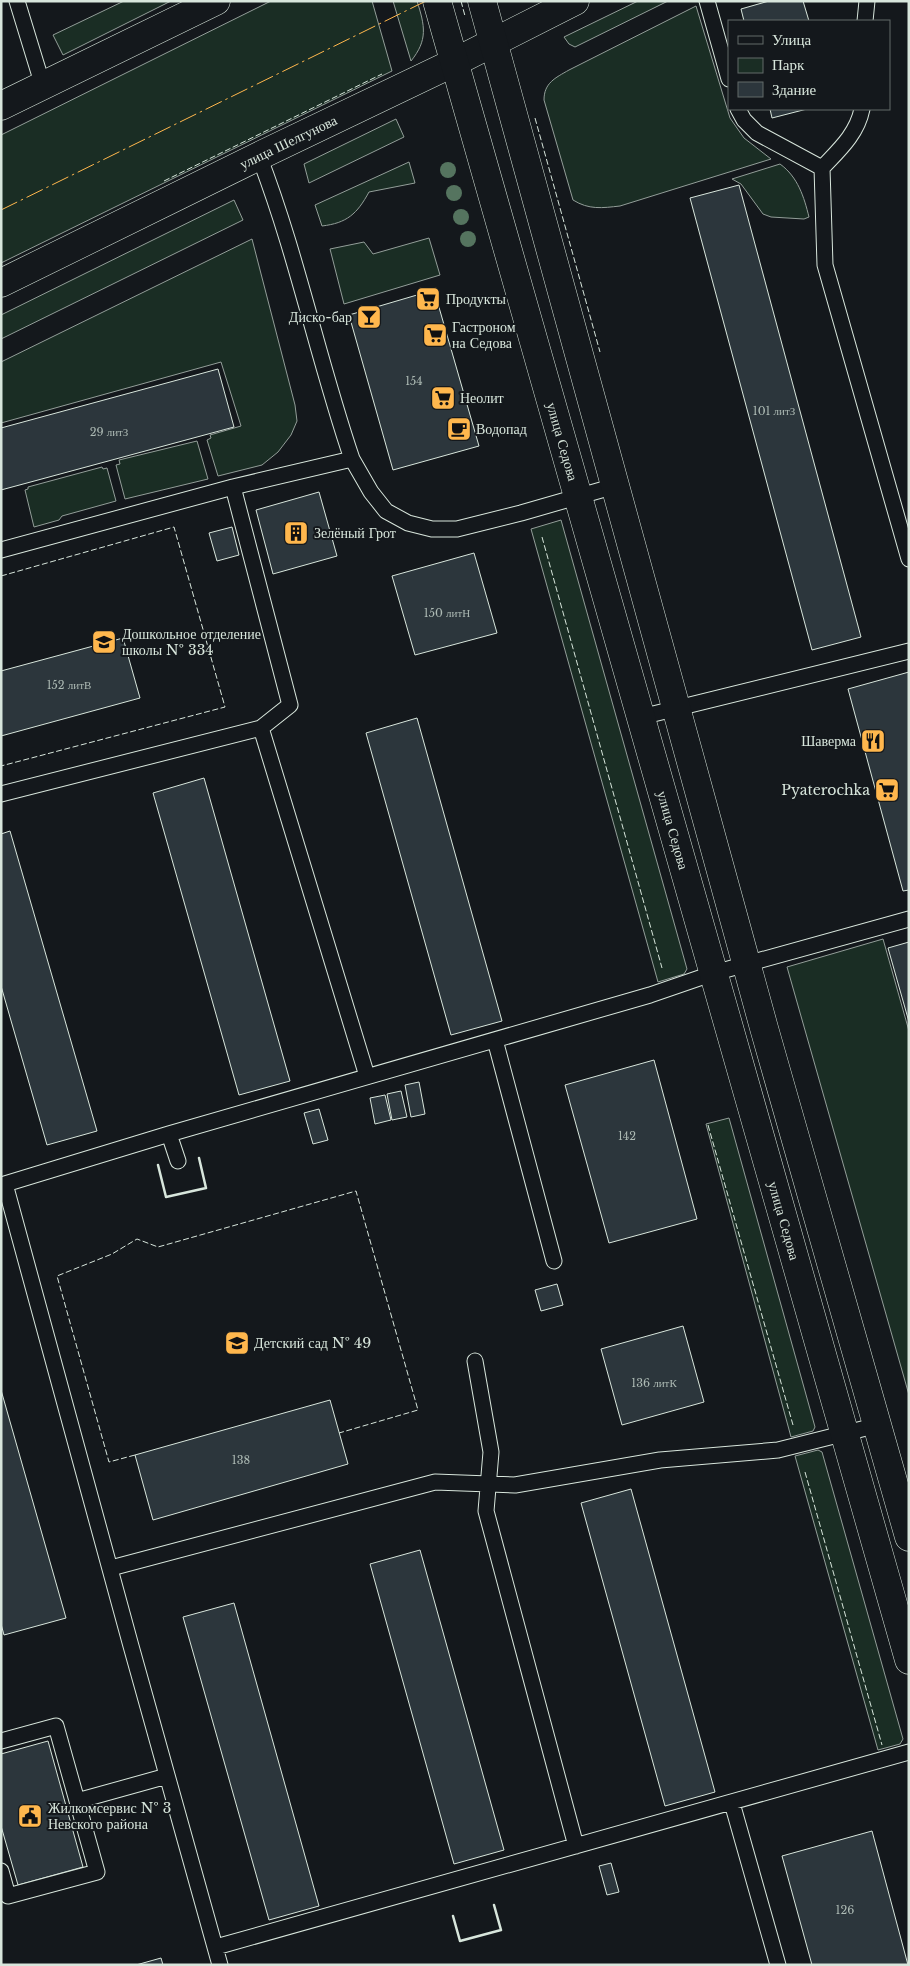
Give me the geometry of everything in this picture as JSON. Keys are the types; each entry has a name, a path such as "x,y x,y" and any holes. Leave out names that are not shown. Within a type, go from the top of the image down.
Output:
{"main road":[{"path":"1,106 216,1"},
{"name":"улица Седова","path":"437,1 909,1660"},
{"path":"482,1 676,709 909,1536"},
{"name":"улица Шелгунова","path":"1,283 455,62 575,1"}],"lane":[{"path":"17,1 44,86"},
{"path":"707,1 728,75"},
{"path":"866,20 867,1"},
{"path":"739,110 744,120 757,133 822,168"},
{"path":"862,110 859,121 849,139 822,168 825,265 909,559"},
{"path":"259,156 279,209 332,399 352,459 371,492 386,511 408,523 432,528 457,529 615,486"},
{"path":"1,550 233,487 352,459"},
{"path":"1,794 261,728 290,705 233,487"},
{"path":"641,718 909,651"},
{"path":"261,728 367,1076"},
{"path":"220,1965 3,1179 169,1134 650,995 714,973 909,919"},
{"path":"495,1040 554,1262"},
{"path":"169,1134 178,1161"},
{"path":"475,1361 491,1452 486,1511 576,1846"},
{"path":"111,1568 435,1482 515,1485 660,1460 778,1450 878,1425"},
{"path":"1,1741 56,1726 97,1872 8,1896 1,1871"},
{"path":"216,1947 909,1752"},
{"path":"77,1801 167,1776"},
{"path":"732,1803 778,1965"}],"green space":[{"path":"124,1 171,1 63,55 53,35"},
{"path":"271,1 372,1 392,71 1,263 1,135"},
{"path":"393,1 417,1 420,10 423,25 422,39 411,61"},
{"path":"638,1 668,1 575,47 569,44 564,37"},
{"path":"696,6 730,118 744,138 771,159 620,206 590,207 573,200 544,100 544,94 548,85 569,70"},
{"path":"396,119 404,137 309,183 304,164"},
{"path":"409,162 415,183 369,192 355,212 345,220 322,226 315,205"},
{"path":"780,164 796,181 809,217 804,219 771,217 763,214 741,184 732,179"},
{"path":"234,200 243,220 1,339 1,315"},
{"path":"429,238 440,275 344,304 330,249 364,242 373,254"},
{"path":"252,239 295,405 297,421 291,435 278,452 262,465 218,476 207,440 211,438 210,435 241,426 221,362 1,423 1,362"},
{"path":"197,441 208,479 125,499 116,465 120,464 119,460"},
{"path":"102,467 103,469 107,468 116,501 62,516 59,520 34,527 25,490 28,487"},
{"path":"561,520 687,969 684,974 658,982 531,529"},
{"path":"883,939 909,1031 909,1395 787,967"},
{"path":"729,1118 815,1427 813,1431 791,1437 706,1124"},
{"path":"818,1450 822,1452 903,1739 900,1744 878,1750 795,1456"}],"building":[{"path":"769,1 803,1 809,20 744,20 741,9"},
{"path":"770,110 803,110 772,118"},
{"path":"739,185 861,637 812,650 690,198"},
{"path":"434,290 479,446 393,470 349,315"},
{"path":"218,369 234,427 1,490 1,428"},
{"name":"Зелёный Грот","path":"319,492 337,556 273,574 256,510"},
{"path":"232,527 239,555 217,561 209,533"},
{"path":"474,553 497,633 415,655 392,576"},
{"path":"123,638 140,698 1,736 1,671"},
{"path":"909,672 909,890 903,891 848,689"},
{"path":"417,718 502,1021 451,1035 366,733"},
{"path":"204,778 290,1081 239,1095 153,793"},
{"path":"10,831 97,1131 47,1145 1,986 1,834"},
{"path":"909,942 909,1022 888,948"},
{"path":"654,1060 697,1219 609,1243 565,1085"},
{"path":"419,1082 425,1114 411,1117 405,1085"},
{"path":"401,1091 407,1117 392,1120 387,1094"},
{"path":"385,1095 391,1120 375,1124 370,1098"},
{"path":"319,1109 328,1140 313,1144 304,1113"},
{"path":"557,1284 563,1305 541,1311 535,1290"},
{"path":"683,1326 704,1402 622,1425 601,1349"},
{"path":"1,1390 66,1618 4,1635 1,1624"},
{"path":"330,1400 348,1464 153,1520 135,1455"},
{"path":"631,1489 715,1792 665,1806 581,1503"},
{"path":"420,1550 504,1850 454,1864 370,1564"},
{"path":"234,1603 319,1906 269,1920 183,1617"},
{"path":"48,1741 83,1867 18,1885 1,1826 1,1754"},
{"path":"872,1831 908,1965 812,1965 782,1856"},
{"path":"611,1863 619,1892 607,1895 599,1866"},
{"path":"161,1958 163,1965 136,1965"}],"fence":[{"path":"461,1 465,16"},
{"path":"164,181 382,74"},
{"path":"535,118 600,352"},
{"path":"1,576 174,527 225,707 1,766"},
{"path":"542,537 662,968"},
{"path":"708,1125 793,1425"},
{"path":"135,1455 109,1462 57,1276 112,1254 137,1239 158,1247 356,1191 418,1410 339,1433"},
{"path":"805,1472 882,1745"}],"wall":[{"path":"158,1165 166,1197 206,1188 199,1158"},
{"path":"453,1916 460,1941 501,1930 494,1905"}],"power":[{"path":"1,210 426,1"}],"place":[{"name":"Продукты","path":"428,299"},
{"name":"Диско-бар","path":"369,317"},
{"name":"Гастроном на Седова","path":"435,335"},
{"name":"Неолит","path":"443,398"},
{"name":"Водопад","path":"459,429"},
{"name":"Зелёный Грот","path":"296,533"},
{"name":"Дошкольное отделение школы № 334","path":"104,642"},
{"name":"Шаверма","path":"873,741"},
{"name":"Pyaterochka","path":"887,790"},
{"name":"Детский сад № 49","path":"237,1343"},
{"name":"Жилкомсервис № 3 Невского района","path":"30,1816"}]}
